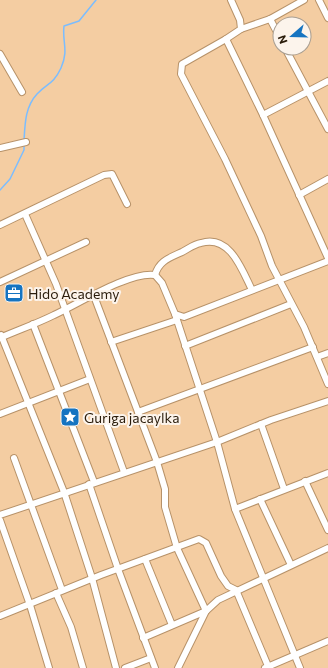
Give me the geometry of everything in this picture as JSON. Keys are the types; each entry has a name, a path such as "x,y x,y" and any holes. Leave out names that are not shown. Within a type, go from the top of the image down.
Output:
{"street":[{"path":"231,0 240,20 241,29"},
{"path":"304,0 270,19 241,29 182,64 181,74 228,166 261,236 272,266 304,327 328,384"},
{"path":"319,0 328,18"},
{"path":"270,19 272,23"},
{"path":"112,342 176,317 184,317 328,260 263,115 226,39"},
{"path":"0,54 22,92"},
{"path":"289,56 328,129"},
{"path":"263,115 328,81"},
{"path":"0,148 26,142"},
{"path":"0,225 25,214 90,180 112,174 127,204"},
{"path":"299,195 328,179"},
{"path":"25,214 65,310 124,472"},
{"path":"155,275 158,267 166,259 201,242 216,241 226,246 235,256 252,290"},
{"path":"0,282 86,242"},
{"path":"116,668 92,578 64,492 1,336 65,310 137,276 147,274 155,275 162,283 176,317 217,442 235,509 300,668"},
{"path":"94,296 157,462 165,489 165,507 177,548 206,611"},
{"path":"185,346 292,304"},
{"path":"33,324 92,483 118,569 155,668"},
{"path":"138,412 313,347"},
{"path":"317,357 328,352"},
{"path":"0,413 28,404 90,379"},
{"path":"0,515 64,492 217,442 261,424 328,401"},
{"path":"261,424 284,489"},
{"path":"14,458 31,504 83,668"},
{"path":"235,509 328,472"},
{"path":"305,481 328,530"},
{"path":"260,499 291,565"},
{"path":"0,520 30,605 49,668"},
{"path":"0,616 30,605 92,578 199,539 206,543 221,576 228,586 236,590 266,667 328,642"},
{"path":"144,638 206,611 218,600 236,590 328,548"},
{"path":"145,559 172,625"},
{"path":"178,668 206,611"},
{"path":"125,668 151,658"}],"waterway":[{"path":"24,141 26,116 30,104 37,94 53,81 61,68 65,56 64,26 79,21 96,0"},
{"path":"0,190 10,179 24,150 24,145"}],"place":[{"name":"Hido Academy","path":"14,293"},
{"name":"Guriga jacaylka","path":"70,417"}]}
